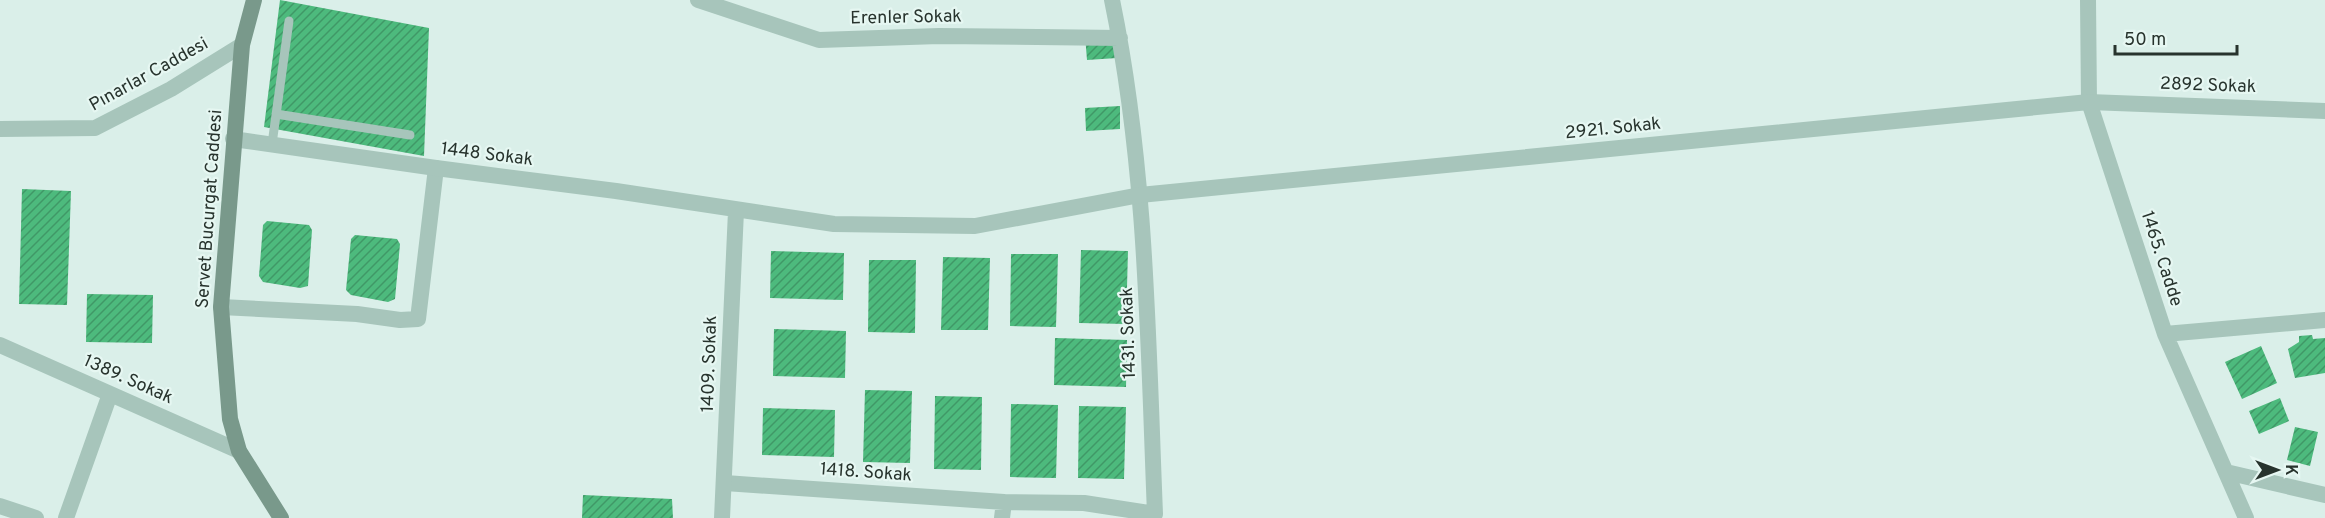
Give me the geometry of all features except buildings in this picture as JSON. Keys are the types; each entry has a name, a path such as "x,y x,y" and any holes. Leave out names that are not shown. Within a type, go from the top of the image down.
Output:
{"main road":[{"name":"Servet Bucurgat Caddesi","path":"254,0 242,45 220,307 230,419 239,451 281,518"}],"street":[{"name":"Erenler Sokak","path":"698,0 819,40 939,36 1120,38"},
{"name":"1431. Sokak","path":"1003,510 1084,503 1155,516 1140,195 1135,137 1112,0"},
{"name":"1465. Cadde","path":"2088,0 2090,102 2165,334 2246,518"},
{"name":"Pınarlar Caddesi","path":"0,129 95,128 171,90 242,45"},
{"name":"2892 Sokak","path":"2090,102 2325,111"},
{"name":"2921. Sokak","path":"736,211 834,224 975,226 1140,195 2090,102"},
{"name":"1448 Sokak","path":"234,139 436,168 616,190 736,211"},
{"path":"220,307 357,314 400,320 418,319 436,168"},
{"name":"1409. Sokak","path":"722,518 736,211"},
{"path":"2165,334 2325,320"},
{"name":"1389. Sokak","path":"0,345 239,451"},
{"path":"66,518 110,394"},
{"path":"2226,472 2325,495"},
{"name":"1418. Sokak","path":"725,483 1003,510"},
{"path":"0,506 36,518"}],"lane":[{"path":"272,144 289,21"},
{"path":"276,114 410,135"}]}
